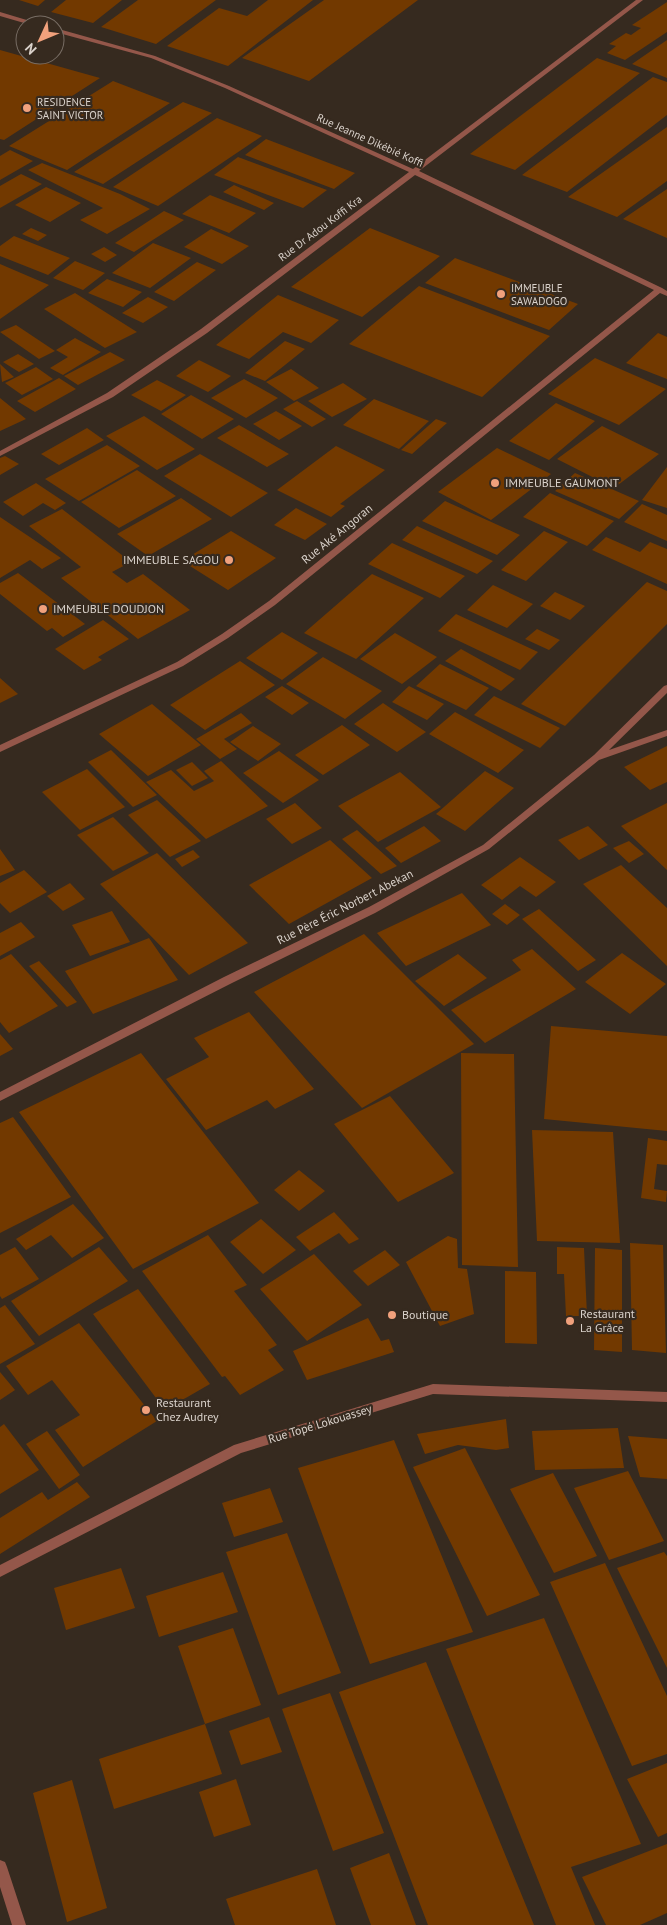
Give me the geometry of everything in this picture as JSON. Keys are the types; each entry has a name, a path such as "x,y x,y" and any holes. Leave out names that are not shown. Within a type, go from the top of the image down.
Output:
{"street":[{"name":"Rue Dr Adou Koffi Kra","path":"0,454 110,395 204,331 640,0"},
{"path":"0,14 15,18"},
{"name":"Rue Jeanne Dikébié Koffi","path":"65,33 152,57 227,87 413,171 663,292"},
{"name":"Rue Aké Angoran","path":"0,749 180,664 225,636 272,603 663,292"},
{"name":"Rue Père Éric Norbert Abekan","path":"0,1097 228,980 372,910 486,847 598,757 667,688"},
{"path":"598,757 667,733"},
{"name":"Rue Topé Lokouassey","path":"0,1571 238,1449 433,1389 667,1397"},
{"path":"0,1867 19,1925"}],"building":[{"path":"19,0 45,0 38,6"},
{"path":"66,0 122,0 93,23 51,12"},
{"path":"138,0 216,0 156,44 101,27"},
{"path":"268,0 313,0 228,66 167,46 219,8 247,16"},
{"path":"324,0 418,0 309,81 242,58"},
{"path":"667,2 667,32 625,60 607,53 616,46 609,44 626,33 631,35 641,28 632,25"},
{"path":"667,40 667,78 632,64"},
{"name":"RESIDENCE SAINT VICTOR","path":"0,50 15,54 15,65 54,65 100,78 4,140 0,139"},
{"path":"597,58 640,73 515,170 470,154"},
{"path":"653,77 667,82 667,115 567,192 522,175"},
{"path":"113,81 170,103 67,170 9,146"},
{"path":"183,102 212,113 103,184 74,172"},
{"path":"217,118 262,136 158,206 113,187"},
{"path":"667,127 667,181 617,217 568,197"},
{"path":"266,139 355,173 334,189 245,155"},
{"path":"10,150 33,161 0,180 0,156"},
{"path":"238,157 327,190 303,208 214,175"},
{"path":"42,163 120,194 150,209 107,234 80,220 103,208 28,170"},
{"path":"21,174 42,184 0,208 0,186"},
{"path":"234,185 274,203 264,210 223,192"},
{"path":"46,187 81,203 50,222 15,205"},
{"path":"667,189 667,238 623,219"},
{"path":"210,195 256,213 229,233 182,214"},
{"path":"164,211 184,220 134,252 115,243"},
{"path":"31,228 47,235 38,241 22,234"},
{"path":"370,228 440,256 362,317 291,287"},
{"path":"211,229 249,246 222,264 184,247"},
{"path":"14,236 70,258 48,275 0,256 0,246"},
{"path":"153,243 191,258 150,288 112,273"},
{"path":"104,247 117,255 105,262 91,254"},
{"name":"IMMEUBLE SAWADOGO","path":"455,258 578,304 549,330 425,283"},
{"path":"75,261 105,273 83,290 53,278"},
{"path":"197,262 216,270 174,301 154,292"},
{"path":"0,264 49,285 0,319"},
{"path":"107,279 142,292 123,307 88,293"},
{"path":"419,286 550,336 482,397 349,344"},
{"path":"75,293 137,332 105,348 44,309"},
{"path":"278,295 339,320 311,343 283,332 249,359 216,345"},
{"path":"148,297 168,307 143,323 122,313"},
{"path":"16,325 55,351 39,359 0,332"},
{"path":"658,333 667,337 667,379 626,363"},
{"path":"75,338 101,352 63,375 50,368 68,357 56,350"},
{"path":"285,341 305,349 265,381 245,373"},
{"path":"110,352 125,360 78,385 64,376"},
{"path":"18,354 34,364 19,372 3,362"},
{"path":"595,358 666,389 619,425 548,394"},
{"path":"199,360 231,376 208,392 176,376"},
{"path":"0,364 14,377 2,382"},
{"path":"36,367 53,379 22,395 5,383"},
{"path":"291,369 319,388 294,401 266,382"},
{"path":"59,378 76,389 35,412 17,401"},
{"path":"244,379 278,398 246,418 211,398"},
{"path":"157,380 186,395 161,411 131,395"},
{"path":"343,383 367,399 332,417 308,401"},
{"path":"191,395 234,419 202,439 161,414"},
{"path":"0,398 26,419 0,431"},
{"path":"374,399 429,421 399,449 343,425"},
{"path":"297,401 326,419 312,427 283,409"},
{"path":"556,403 595,421 549,460 509,441"},
{"path":"276,411 302,426 279,440 253,424"},
{"path":"144,416 195,449 157,470 106,436"},
{"path":"436,419 447,423 412,454 401,450"},
{"path":"239,425 289,454 267,467 217,438"},
{"path":"602,426 659,454 614,488 557,459"},
{"path":"87,428 104,440 59,465 41,454"},
{"path":"107,445 140,466 79,501 45,479"},
{"path":"336,446 385,470 340,504 345,506 331,517 277,490"},
{"name":"IMMEUBLE GAUMONT","path":"497,448 551,474 491,520 438,492"},
{"path":"200,454 268,493 231,517 164,476"},
{"path":"5,456 19,464 0,475 0,458"},
{"path":"667,467 667,508 642,500"},
{"path":"137,470 176,496 119,528 81,502"},
{"path":"575,473 639,501 619,519 555,491"},
{"path":"36,483 66,503 55,510 43,503 23,516 3,502"},
{"path":"550,493 614,521 587,546 523,517"},
{"path":"181,498 212,519 148,556 117,534"},
{"path":"445,501 520,535 497,555 422,521"},
{"path":"642,504 667,515 667,541 624,522"},
{"path":"296,508 327,524 305,540 274,525"},
{"path":"62,509 131,562 112,572 127,583 143,574 190,610 138,639 61,578 81,567 29,526"},
{"path":"0,517 61,558 42,569 30,560 0,578"},
{"path":"417,526 493,561 477,574 402,540"},
{"name":"IMMEUBLE SAGOU","path":"231,531 276,558 228,590 182,561"},
{"path":"544,531 568,542 526,581 501,570"},
{"path":"606,537 640,552 650,542 667,549 667,584 592,550"},
{"path":"392,543 465,576 440,598 368,564"},
{"name":"IMMEUBLE DOUDJON","path":"18,573 85,624 63,637 52,628 47,631 0,594 0,583"},
{"path":"372,574 424,598 356,659 304,633"},
{"path":"647,582 667,591 667,624 565,726 521,704"},
{"path":"493,585 533,604 507,628 467,610"},
{"path":"555,592 585,606 570,620 540,606"},
{"path":"456,614 538,652 520,670 438,631"},
{"path":"103,620 129,639 98,657 102,660 84,670 55,649"},
{"path":"537,629 560,640 549,650 525,639"},
{"path":"282,632 318,653 282,680 246,658"},
{"path":"395,633 437,657 402,684 360,659"},
{"path":"461,649 515,679 501,691 445,661"},
{"path":"323,657 382,691 345,719 286,684"},
{"path":"240,661 275,685 205,730 170,705"},
{"path":"440,664 489,688 466,710 416,686"},
{"path":"0,678 18,694 0,703"},
{"path":"282,686 309,703 292,715 265,697"},
{"path":"409,686 444,704 427,720 392,702"},
{"path":"494,696 560,728 540,748 474,715"},
{"path":"383,703 426,732 397,752 354,724"},
{"path":"152,704 201,745 148,776 99,734"},
{"path":"455,712 524,750 498,773 429,734"},
{"path":"241,713 252,723 224,739 237,749 220,759 196,739"},
{"path":"342,725 370,745 323,775 295,755"},
{"path":"253,726 281,744 258,761 230,742"},
{"path":"667,746 667,782 650,790 624,767"},
{"path":"111,750 157,795 133,807 88,762"},
{"path":"279,751 319,780 283,803 243,773"},
{"path":"221,761 268,806 206,839 146,782 171,770 194,791 214,781 204,771"},
{"path":"192,762 208,778 192,786 176,770"},
{"path":"87,769 125,807 80,830 42,792"},
{"path":"485,771 514,788 465,831 436,814"},
{"path":"400,772 441,807 378,842 338,806"},
{"path":"157,800 201,841 170,857 128,815"},
{"path":"295,803 322,828 292,844 266,819"},
{"path":"667,803 667,870 621,826"},
{"path":"113,817 149,853 113,871 77,835"},
{"path":"424,826 441,841 401,863 385,848"},
{"path":"588,826 608,845 579,860 558,840"},
{"path":"357,830 397,866 381,874 342,839"},
{"path":"330,840 372,878 289,924 249,885"},
{"path":"629,841 644,854 629,863 613,848"},
{"path":"0,849 15,870 0,876"},
{"path":"193,850 200,857 182,867 175,859"},
{"path":"157,853 248,943 189,975 100,884"},
{"path":"520,857 556,882 536,897 520,886 502,900 481,885"},
{"path":"621,865 667,908 667,966 583,884"},
{"path":"24,870 47,892 10,913 0,903 0,883"},
{"path":"70,883 85,899 63,911 47,896"},
{"path":"462,893 491,925 406,966 377,933"},
{"path":"505,904 520,915 507,925 492,914"},
{"path":"539,909 596,960 578,971 522,919"},
{"path":"112,911 130,942 90,956 72,925"},
{"path":"21,922 35,937 0,956 0,933"},
{"path":"364,934 474,1044 362,1108 254,992"},
{"path":"149,938 178,980 93,1014 65,971"},
{"path":"532,949 576,989 485,1043 451,1010 521,970 512,960"},
{"path":"622,953 666,984 630,1014 585,982"},
{"path":"11,954 58,1006 9,1033 0,1022 0,960"},
{"path":"458,954 487,978 444,1006 415,981"},
{"path":"39,961 77,1002 67,1007 29,966"},
{"path":"249,1012 314,1089 275,1109 267,1100 206,1130 166,1079 209,1057 194,1038"},
{"path":"551,1026 667,1036 667,1131 544,1119"},
{"path":"0,1034 13,1049 0,1056"},
{"path":"141,1053 259,1203 133,1269 19,1112"},
{"path":"461,1053 514,1054 518,1267 462,1265"},
{"path":"390,1096 454,1173 398,1202 334,1124"},
{"path":"13,1117 71,1197 0,1233 0,1123"},
{"path":"532,1130 613,1132 620,1243 537,1241"},
{"path":"648,1138 667,1141 667,1165 657,1164 654,1189 667,1191 666,1202 641,1198"},
{"path":"299,1170 325,1191 299,1211 274,1190"},
{"path":"73,1204 104,1238 72,1258 51,1235 26,1250 16,1239"},
{"path":"334,1212 359,1239 349,1244 339,1233 310,1251 296,1237"},
{"path":"261,1219 296,1250 263,1274 230,1242"},
{"path":"208,1235 247,1285 234,1291 277,1345 268,1350 284,1370 240,1395 225,1376 222,1377 142,1271"},
{"path":"448,1236 457,1239 458,1268 467,1269 474,1314 440,1326 406,1262"},
{"path":"630,1243 663,1245 666,1353 632,1350"},
{"path":"15,1247 39,1279 2,1299 0,1296 0,1255"},
{"path":"99,1247 128,1281 39,1336 11,1301"},
{"path":"557,1247 584,1248 587,1316 566,1316 564,1274 557,1274"},
{"path":"595,1248 622,1250 622,1352 594,1350"},
{"path":"385,1250 400,1265 368,1286 353,1271"},
{"path":"314,1254 362,1305 307,1341 260,1289"},
{"path":"505,1271 536,1272 537,1344 505,1343"},
{"path":"138,1289 210,1384 165,1410 93,1314"},
{"path":"5,1305 35,1344 0,1364 0,1308"},
{"path":"368,1318 381,1341 389,1339 394,1352 307,1380 293,1351"},
{"path":"79,1323 157,1421 83,1467 55,1430 80,1415 52,1380 28,1395 6,1366"},
{"path":"0,1372 15,1390 0,1400"},
{"path":"506,1419 509,1448 496,1450 458,1445 425,1454 417,1434"},
{"path":"4,1424 39,1470 0,1494 0,1427"},
{"path":"618,1428 624,1468 535,1470 532,1431"},
{"path":"47,1431 80,1475 59,1489 26,1444"},
{"path":"628,1436 667,1439 667,1479 640,1477"},
{"path":"394,1440 473,1632 370,1664 298,1468"},
{"path":"465,1448 540,1595 487,1616 413,1467"},
{"path":"628,1471 664,1541 609,1560 574,1488"},
{"path":"553,1473 597,1556 554,1573 510,1489"},
{"path":"77,1482 90,1497 0,1554 0,1518 42,1492 48,1500"},
{"path":"270,1488 283,1522 234,1537 222,1503"},
{"path":"287,1533 341,1673 278,1695 226,1552"},
{"path":"664,1552 667,1556 667,1668 617,1568"},
{"path":"605,1563 667,1696 667,1754 632,1766 550,1582"},
{"path":"121,1568 135,1608 66,1630 54,1588"},
{"path":"223,1572 238,1612 159,1637 146,1596"},
{"path":"544,1618 641,1844 571,1867 595,1925 556,1925 446,1649"},
{"path":"233,1628 261,1705 205,1724 178,1646"},
{"path":"426,1662 534,1925 428,1925 339,1692"},
{"path":"330,1693 384,1833 333,1851 282,1709"},
{"path":"269,1717 282,1752 241,1765 229,1731"},
{"path":"205,1724 222,1774 114,1809 99,1759"},
{"path":"667,1763 667,1833 658,1837 627,1779"},
{"path":"236,1779 251,1825 214,1837 199,1792"},
{"path":"72,1780 107,1908 67,1922 33,1793"},
{"path":"667,1844 667,1913 640,1925 606,1925 582,1877"},
{"path":"389,1853 416,1925 371,1925 350,1868"},
{"path":"317,1869 336,1925 235,1925 226,1899"}],"place":[{"name":"RESIDENCE SAINT VICTOR","path":"27,108"},
{"name":"IMMEUBLE SAWADOGO","path":"501,294"},
{"name":"IMMEUBLE GAUMONT","path":"495,483"},
{"name":"IMMEUBLE SAGOU","path":"229,560"},
{"name":"IMMEUBLE DOUDJON","path":"43,609"},
{"name":"Boutique","path":"392,1315"},
{"name":"Restaurant La Grâce","path":"570,1321"},
{"name":"Restaurant Chez Audrey","path":"146,1410"}]}
